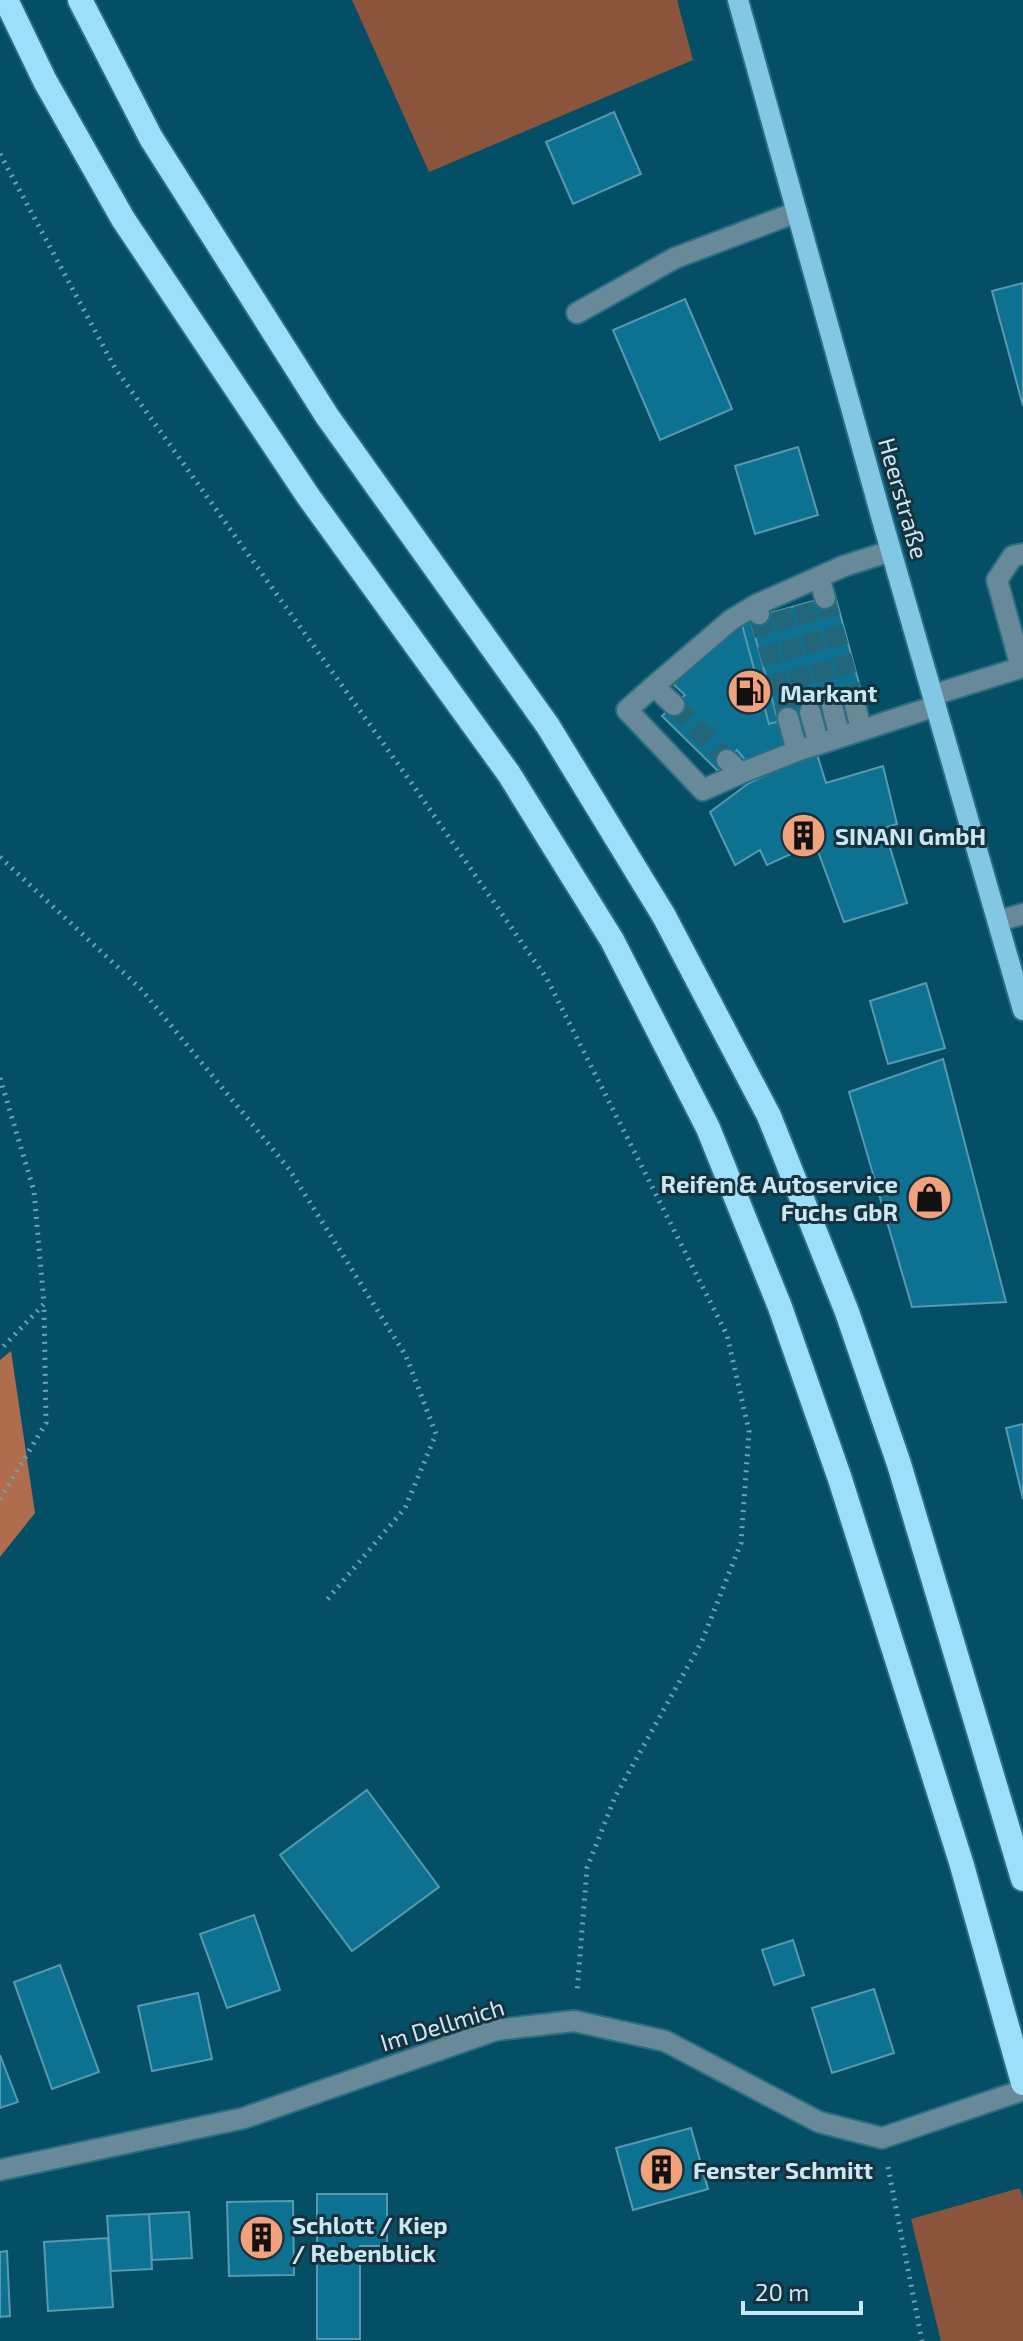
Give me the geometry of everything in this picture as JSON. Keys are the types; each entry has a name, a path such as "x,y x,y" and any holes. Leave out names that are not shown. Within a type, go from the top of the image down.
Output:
{"highway":[{"path":"6,0 45,81 123,219 308,496 509,774 612,940 708,1128 780,1307 840,1479 961,1862 1023,2083"},
{"path":"80,0 151,138 327,416 548,726 664,916 769,1116 847,1312 899,1464 1023,1879"}],"main road":[{"name":"Heerstraße","path":"738,0 1023,1010"}],"street":[{"path":"577,313 675,258 797,212"},
{"path":"891,551 819,577 801,595 731,620 627,710 703,790 734,766 840,737 1022,667 997,580 1018,555"},
{"path":"819,577 825,598"},
{"path":"654,686 674,705"},
{"path":"854,701 861,729"},
{"path":"832,706 840,737"},
{"path":"810,712 819,744"},
{"path":"788,718 797,751"},
{"path":"998,921 1023,914"},
{"name":"Im Dellmich","path":"0,2170 244,2118 496,2030 574,2021 665,2041 819,2122 882,2138"},
{"path":"882,2138 1023,2090"}],"path":[{"path":"0,154 115,368 408,778 547,979 727,1335 749,1431 741,1543 702,1641 615,1797 587,1868 574,2021"},
{"path":"0,857 141,989 289,1169 406,1356 436,1434 405,1508 326,1601"},
{"path":"0,1078 34,1191 44,1304 46,1423 0,1499"},
{"path":"0,1350 44,1304"},
{"path":"882,2138 922,2341"}],"shaded area":[{"path":"352,0 677,0 693,60 429,172"},
{"path":"11,1351 35,1513 0,1557 0,1360"},
{"path":"1020,2188 1023,2200 1023,2341 941,2341 911,2219"}],"building":[{"path":"614,112 641,174 573,204 546,142"},
{"path":"1023,283 1023,406 992,291"},
{"path":"685,299 732,409 660,440 613,330"},
{"path":"798,447 818,515 755,534 735,466"},
{"path":"835,595 863,698 769,724 741,621"},
{"path":"750,618 786,750 746,761 737,750 718,771 662,716 685,695 672,683 741,621"},
{"name":"SINANI GmbH","path":"816,751 826,783 883,766 897,824 884,828 907,903 844,922 815,843 767,865 760,850 735,865 710,812 749,783"},
{"path":"926,983 945,1048 888,1064 870,1001"},
{"name":"Reifen & Autoservice Fuchs GbR","path":"943,1059 1006,1302 912,1307 849,1092"},
{"path":"1023,1424 1023,1499 1006,1428"},
{"path":"367,1790 439,1887 352,1951 280,1855"},
{"path":"254,1915 280,1990 227,2008 200,1934"},
{"path":"793,1940 804,1975 774,1985 762,1950"},
{"path":"60,1965 99,2072 52,2089 14,1982"},
{"path":"874,1989 894,2053 832,2073 812,2008"},
{"path":"198,1993 212,2059 152,2071 138,2006"},
{"path":"0,2055 18,2102 0,2108"},
{"name":"Fenster Schmitt","path":"691,2128 708,2189 633,2210 616,2148"},
{"path":"317,2194 387,2194 387,2246 360,2246 360,2339 317,2339"},
{"name":"Schlott / Kiep / Rebenblick","path":"293,2201 294,2275 229,2276 227,2202"},
{"path":"189,2212 192,2258 152,2260 149,2214"},
{"path":"149,2214 152,2269 111,2271 107,2216"},
{"path":"108,2238 113,2307 48,2311 44,2242"},
{"path":"7,2251 10,2316 0,2317 0,2252"}],"tunnel":[{"path":"825,598 854,701"},
{"path":"803,604 832,706"},
{"path":"781,610 810,712"},
{"path":"759,616 788,718"},
{"path":"674,705 727,760"}],"place":[{"name":"Markant","path":"749,692"},
{"name":"SINANI GmbH","path":"804,835"},
{"name":"Reifen & Autoservice Fuchs GbR","path":"929,1197"},
{"name":"Fenster Schmitt","path":"662,2169"},
{"name":"Schlott / Kiep / Rebenblick","path":"261,2238"}]}
